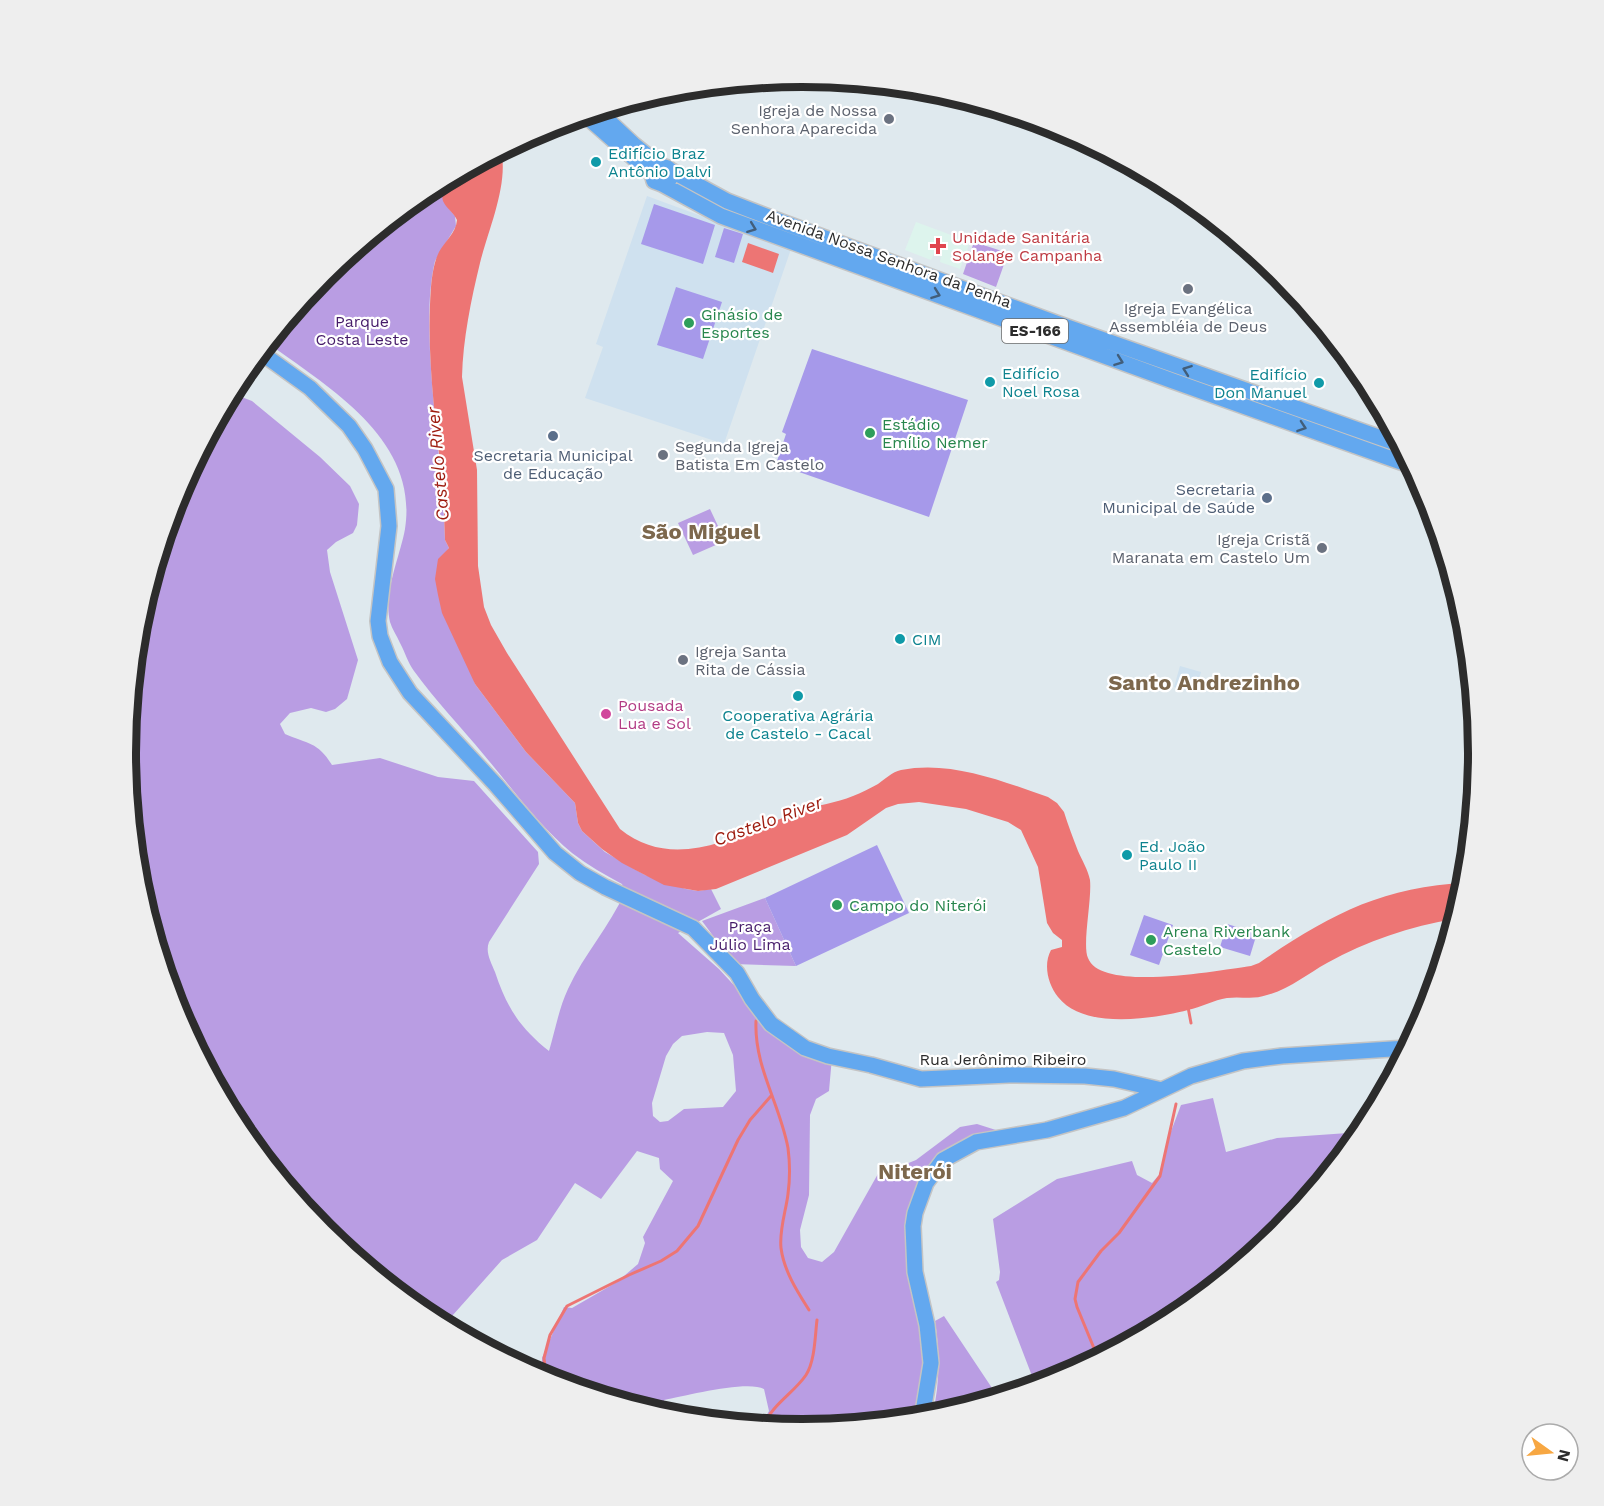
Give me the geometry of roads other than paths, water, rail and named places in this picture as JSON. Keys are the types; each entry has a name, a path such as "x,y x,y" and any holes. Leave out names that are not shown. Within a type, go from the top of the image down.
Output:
{"main road":[{"name":"Avenida Nossa Senhora da Penha","path":"605,117 661,173"},
{"name":"Avenida Nossa Senhora da Penha","path":"591,121 611,141 661,173 724,208 1173,381 1401,462"},
{"name":"Avenida Nossa Senhora da Penha","path":"724,208 1390,441"},
{"name":"Rua Jerônimo Ribeiro","path":"267,357 332,407 365,449 386,489 389,526 378,621 380,636 390,662 410,693 496,785 555,853 579,873 693,928 737,973 771,1024 805,1048 828,1056 921,1078 1009,1075 1085,1076 1114,1079 1162,1090"},
{"path":"924,1407 931,1363 927,1325 915,1272 913,1251 915,1213 926,1183 943,1160 976,1142 1076,1123 1124,1108 1191,1076 1261,1057 1399,1049"}],"waterway":[{"path":"1188,1007 1191,1023"},
{"path":"756,1021 759,1054 789,1154 789,1183 781,1248 788,1273 809,1310"},
{"path":"545,1367 544,1358 550,1335 567,1306 661,1261 677,1251 698,1226 738,1140 750,1120 771,1096"},
{"path":"1095,1351 1075,1299 1078,1282 1101,1251 1119,1233 1160,1176 1176,1104"},
{"path":"768,1418 806,1375 811,1363 817,1320"}],"place":[{"name":"Igreja de Nossa Senhora Aparecida","path":"889,119"},
{"name":"Edifício Braz Antônio Dalvi","path":"596,162"},
{"name":"Unidade Sanitária Solange Campanha","path":"938,246"},
{"name":"Igreja Evangélica Assembléia de Deus","path":"1188,289"},
{"name":"Ginásio de Esportes","path":"689,323"},
{"name":"Edifício Noel Rosa","path":"990,382"},
{"name":"Edifício Don Manuel","path":"1319,383"},
{"name":"Estádio Emílio Nemer","path":"870,433"},
{"name":"Secretaria Municipal de Educação","path":"553,436"},
{"name":"Segunda Igreja Batista Em Castelo","path":"663,455"},
{"name":"Secretaria Municipal de Saúde","path":"1267,498"},
{"name":"Igreja Cristã Maranata em Castelo Um","path":"1322,548"},
{"name":"CIM","path":"900,639"},
{"name":"Igreja Santa Rita de Cássia","path":"683,660"},
{"name":"Cooperativa Agrária de Castelo - Cacal","path":"798,696"},
{"name":"Pousada Lua e Sol","path":"606,714"},
{"name":"Ed. João Paulo II","path":"1127,855"},
{"name":"Campo do Niterói","path":"837,905"},
{"name":"Arena Riverbank Castelo","path":"1151,940"}],"district":[{"name":"São Miguel","path":"701,531"},
{"name":"Santo Andrezinho","path":"1204,682"},
{"name":"Niterói","path":"915,1171"}],"park label":[{"name":"Parque Costa Leste","path":"362,330"},
{"name":"Praça Júlio Lima","path":"750,935"}],"water label":[{"name":"Castelo River","path":"438,464"},
{"name":"Castelo River","path":"768,821"}]}
